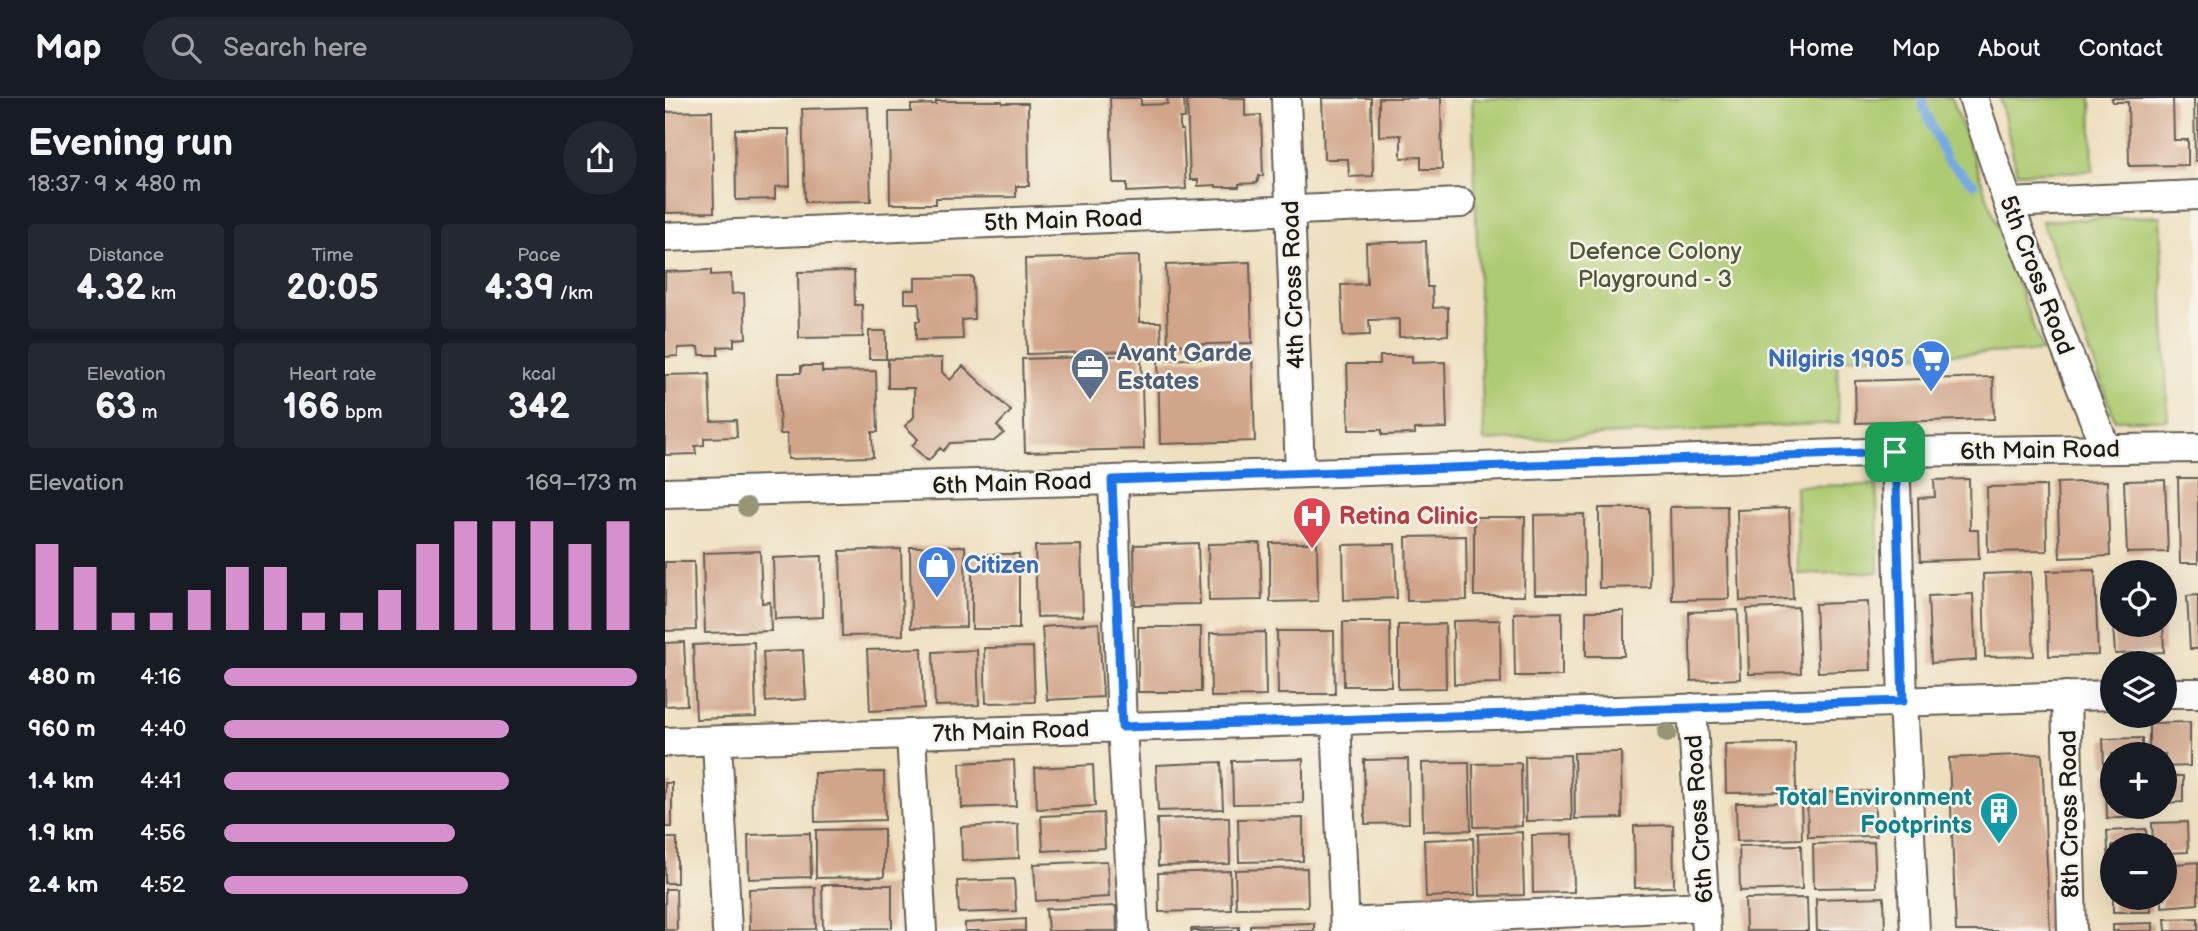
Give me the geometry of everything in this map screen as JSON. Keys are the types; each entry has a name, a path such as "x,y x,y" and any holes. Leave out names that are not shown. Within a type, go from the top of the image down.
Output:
{"street":[{"name":"4th Cross Road","path":"1286,98 1300,472"},
{"name":"5th Cross Road","path":"1973,98 2008,203 2106,449"},
{"path":"2008,203 2198,195"},
{"name":"5th Main Road","path":"665,237 1461,203"},
{"name":"6th Main Road","path":"665,493 1895,452 2198,447"},
{"path":"1895,452 1903,701 1915,931"},
{"path":"1112,480 1122,727 1135,931"},
{"path":"2177,693 2198,692"},
{"name":"7th Main Road","path":"665,742 2100,695"},
{"name":"8th Cross Road","path":"2066,696 2071,931"},
{"name":"6th Cross Road","path":"1692,708 1705,918"},
{"path":"1336,720 1345,927 1705,918"},
{"path":"911,734 922,931"},
{"path":"717,741 727,931"}],"green space":[{"name":"Defence Colony Playground - 3","path":"1472,98 1952,98 2042,351 1837,358 1839,423 1484,441"},
{"path":"2000,98 2091,98 2093,171 2017,173"},
{"path":"2160,216 2168,420 2115,420 2042,221"},
{"path":"1877,485 1878,572 1798,574 1796,486"}],"building":[{"path":"1110,98 1141,98 1141,105 1168,104 1167,98 1184,98 1185,118 1180,118 1180,130 1183,130 1186,189 1127,192 1127,183 1113,183"},
{"path":"1187,98 1245,98 1245,116 1261,115 1263,176 1259,176 1257,183 1239,184 1239,187 1216,187 1198,186 1198,180 1190,180"},
{"path":"1322,98 1371,98 1373,176 1349,177 1348,159 1324,159"},
{"path":"1379,98 1441,98 1442,169 1421,169 1421,157 1401,158 1401,135 1379,136"},
{"path":"2112,98 2173,98 2174,140 2188,140 2188,165 2129,166 2128,102 2112,102"},
{"path":"2194,98 2198,98 2198,161 2195,161"},
{"path":"936,101 1028,103 1029,186 1016,186 1016,197 936,198 936,204 890,204 889,112 911,112 911,105 936,104"},
{"path":"868,107 871,201 805,202 802,109"},
{"path":"712,111 714,212 665,213 665,112"},
{"path":"735,129 789,129 790,186 775,187 775,199 736,200"},
{"path":"1426,241 1427,287 1432,287 1433,308 1448,307 1448,335 1399,337 1399,319 1369,320 1370,335 1343,336 1341,285 1367,284 1366,243"},
{"path":"1139,256 1140,322 1161,322 1162,350 1027,354 1025,259"},
{"path":"1250,262 1252,343 1168,345 1166,265"},
{"path":"711,270 711,275 731,274 732,294 744,293 746,338 734,339 734,346 718,347 718,355 700,355 699,347 678,348 678,356 665,357 665,272"},
{"path":"854,271 855,305 862,305 863,337 799,338 798,272"},
{"path":"973,277 974,319 962,320 963,339 916,340 916,321 920,321 919,303 905,303 905,290 915,290 915,278"},
{"path":"869,331 886,331 886,359 869,359"},
{"path":"1141,355 1144,449 1025,452 1022,359"},
{"path":"1380,356 1412,356 1412,363 1445,362 1447,428 1415,429 1415,434 1382,435 1382,430 1349,430 1347,364 1380,364"},
{"path":"1252,357 1255,441 1160,444 1158,360"},
{"path":"942,358 942,372 950,380 963,366 1011,411 997,426 1004,433 994,441 950,443 943,451 940,448 928,461 912,446 918,439 905,426 914,417 914,388 888,388 888,359"},
{"path":"801,366 822,366 822,372 876,371 878,432 872,432 873,457 788,459 787,434 780,434 778,373 801,373"},
{"path":"709,374 711,421 736,420 737,437 704,438 704,445 695,446 696,454 665,455 665,375"},
{"path":"1993,377 1994,419 1856,423 1855,381"},
{"path":"2178,478 2198,478 2198,563 2180,563"},
{"path":"1969,479 1970,530 1978,530 1979,559 1920,561 1918,498 1935,497 1934,480"},
{"path":"2165,480 2168,552 2127,553 2124,481"},
{"path":"2107,481 2110,556 2060,558 2057,483"},
{"path":"2046,486 2047,551 1988,552 1987,487"},
{"path":"1727,506 1729,599 1672,600 1670,507"},
{"path":"1599,508 1649,508 1650,587 1599,588"},
{"path":"1789,508 1793,599 1740,601 1737,510"},
{"path":"1584,514 1585,594 1535,594 1534,515"},
{"path":"1474,517 1525,517 1524,596 1474,596"},
{"path":"1466,536 1467,600 1407,601 1406,537"},
{"path":"1198,543 1200,604 1135,605 1134,545"},
{"path":"1260,543 1262,600 1209,601 1208,544"},
{"path":"1270,543 1317,543 1318,601 1270,602"},
{"path":"1395,544 1397,598 1344,600 1343,545"},
{"path":"1081,545 1083,616 1037,617 1035,546"},
{"path":"965,546 966,627 911,628 910,547"},
{"path":"901,549 903,635 842,636 840,551"},
{"path":"760,551 762,603 770,602 771,631 705,633 703,553"},
{"path":"972,554 1019,554 1019,629 972,629"},
{"path":"822,556 823,617 775,619 773,558"},
{"path":"665,562 694,562 696,630 665,631"},
{"path":"2095,570 2098,655 2049,656 2047,571"},
{"path":"2031,572 2034,656 1985,657 1983,574"},
{"path":"1973,594 1976,660 1931,663 1928,596"},
{"path":"2198,595 2198,649 2190,649 2187,596"},
{"path":"1868,602 1871,670 1818,672 1815,604"},
{"path":"1798,607 1801,673 1749,674 1747,609"},
{"path":"1738,610 1740,679 1691,681 1689,612"},
{"path":"1586,611 1624,611 1624,656 1586,656"},
{"path":"1562,612 1562,676 1515,676 1514,613"},
{"path":"1500,620 1501,683 1454,684 1453,621"},
{"path":"1343,622 1390,622 1391,686 1344,686"},
{"path":"1099,623 1103,697 1047,700 1042,627"},
{"path":"1445,624 1446,688 1398,689 1398,625"},
{"path":"1138,627 1201,627 1201,692 1138,692"},
{"path":"1277,631 1334,631 1335,694 1278,694"},
{"path":"1265,632 1266,696 1211,697 1210,633"},
{"path":"2114,637 2163,637 2164,651 2115,651"},
{"path":"684,642 687,705 665,706 665,643"},
{"path":"754,642 756,717 696,719 693,645"},
{"path":"1033,647 1035,702 986,703 984,648"},
{"path":"922,648 924,708 870,711 867,650"},
{"path":"803,650 806,699 766,702 763,652"},
{"path":"977,650 979,705 935,706 933,652"},
{"path":"2177,722 2190,722 2190,766 2177,767 2177,742 2149,742 2149,728 2177,728"},
{"path":"2142,738 2142,742 2103,742 2103,739"},
{"path":"1795,743 1796,792 1726,793 1725,744"},
{"path":"1621,752 1622,818 1575,819 1574,753"},
{"name":"Total Environment Footprints","path":"2042,754 2050,931 1956,931 1949,758"},
{"path":"1570,755 1572,820 1526,821 1525,756"},
{"path":"1303,759 1303,803 1233,804 1232,761"},
{"path":"1408,759 1409,823 1365,824 1364,760"},
{"path":"1014,760 1016,806 962,808 960,763"},
{"path":"1221,762 1223,809 1158,811 1156,765"},
{"path":"1469,762 1471,830 1423,831 1422,763"},
{"path":"1521,763 1522,826 1474,827 1473,764"},
{"path":"1093,765 1095,806 1037,809 1035,768"},
{"path":"884,772 885,820 815,822 814,773"},
{"path":"2177,776 2183,776 2183,802 2177,802"},
{"path":"665,783 672,783 672,827 665,827"},
{"path":"1874,791 1876,836 1808,837 1807,793"},
{"path":"1801,802 1802,839 1737,841 1736,803"},
{"path":"1103,813 1105,848 1043,851 1041,816"},
{"path":"1229,817 1230,864 1158,866 1157,819"},
{"path":"1303,818 1303,861 1239,862 1238,819"},
{"path":"2187,822 2188,852 2177,852 2177,833 2152,833 2152,823"},
{"path":"1018,824 1019,858 962,861 961,827"},
{"path":"1673,825 1674,887 1635,888 1634,826"},
{"path":"884,829 884,877 816,878 816,830"},
{"path":"2146,829 2146,833 2107,833"},
{"path":"1522,832 1524,895 1480,896 1478,834"},
{"path":"810,833 811,877 749,879 748,835"},
{"path":"1573,834 1574,892 1533,893 1532,835"},
{"path":"665,838 677,838 677,883 665,883"},
{"path":"1473,838 1475,895 1426,897 1424,840"},
{"path":"1874,842 1876,887 1814,888 1813,844"},
{"path":"1801,845 1802,889 1740,891 1739,846"},
{"path":"1107,861 1109,897 1036,901 1034,864"},
{"path":"2198,862 2198,904 2177,906 2177,864"},
{"path":"1307,868 1308,907 1236,908 1235,870"},
{"path":"1230,871 1231,910 1159,912 1158,873"},
{"path":"1014,879 1016,911 959,913 957,881"},
{"path":"822,885 892,885 892,928 823,929"},
{"path":"815,887 816,929 750,930 749,889"},
{"path":"665,889 676,889 677,930 665,930"},
{"path":"1884,897 1885,931 1817,931 1816,899"},
{"path":"1807,898 1808,931 1746,931 1745,899"},
{"path":"1116,906 1117,931 1048,931 1046,909"},
{"path":"2113,910 2151,910 2151,912"},
{"path":"2198,918 2198,931 2166,931 2165,919"},
{"path":"1025,919 1025,931 965,931 965,923"},
{"path":"1314,923 1314,931 1250,931 1250,925"},
{"path":"2153,923 2153,931 2113,931 2113,924"},
{"path":"1239,927 1239,931 1191,931 1191,929"}],"waterway":[{"path":"1922,98 1946,159 1974,184"}],"place":[{"name":"Nilgiris 1905","path":"1931,393"},
{"name":"Avant Garde Estates","path":"1090,401"},
{"name":"Retina Clinic","path":"1312,550"},
{"name":"Citizen","path":"937,599"},
{"name":"Total Environment Footprints","path":"1999,845"}],"route":[{"path":"1895,452 1903,701 1122,727 1112,480 1895,452"}]}
